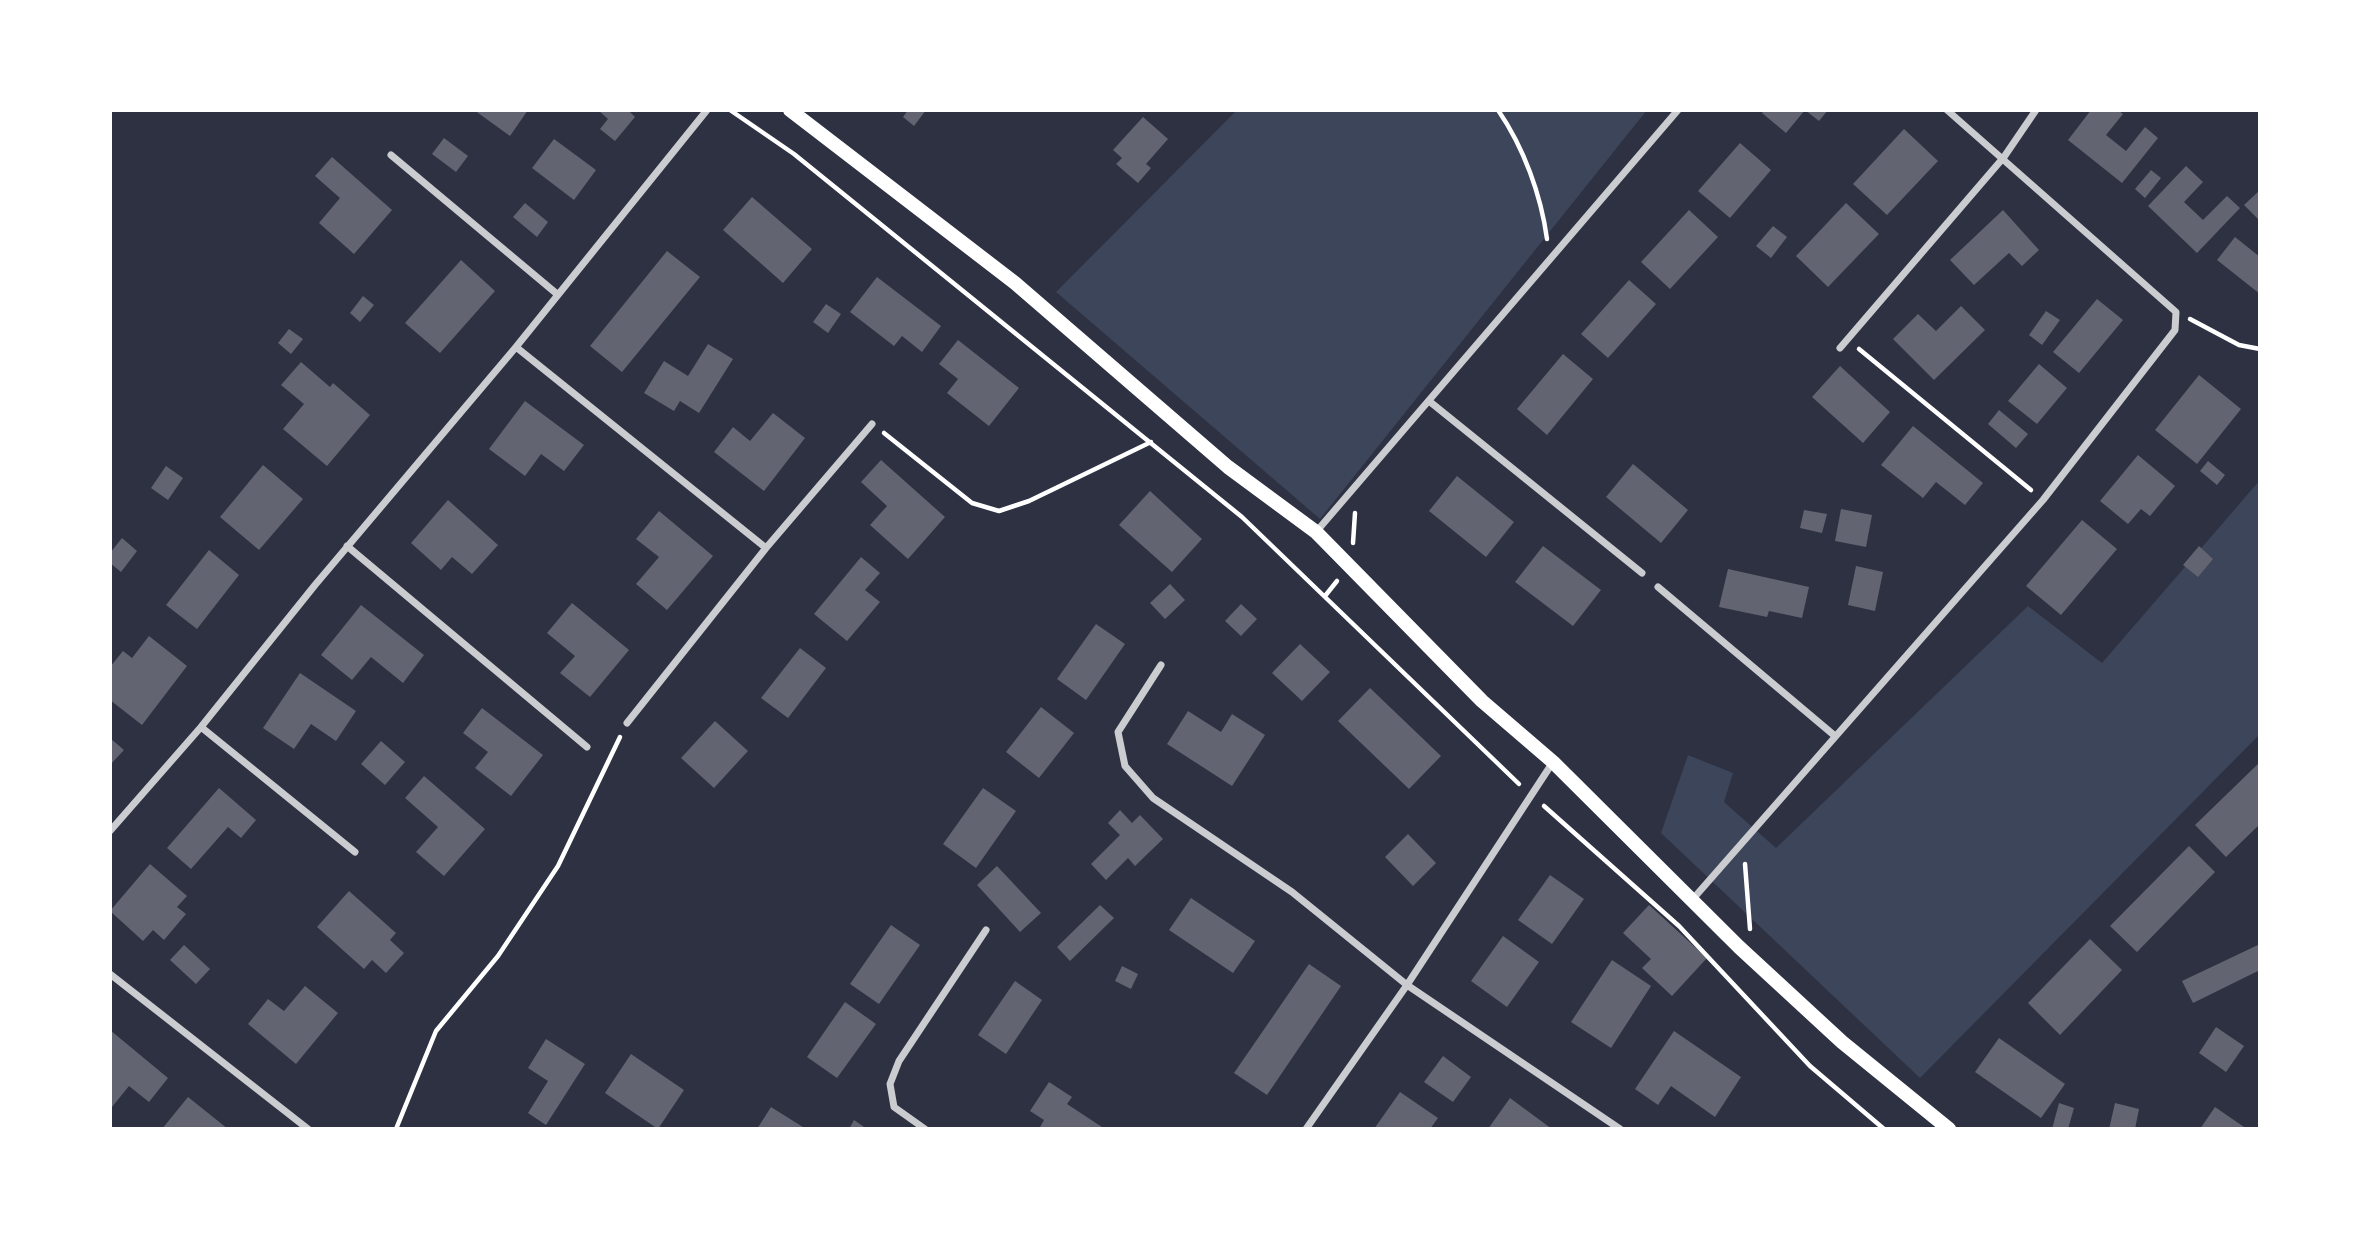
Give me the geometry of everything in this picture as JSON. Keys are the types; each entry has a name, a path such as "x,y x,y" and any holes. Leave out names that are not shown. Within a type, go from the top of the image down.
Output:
{"main road":[{"path":"790,110 1014,283 1228,467 1317,532 1482,701 1553,762 1739,947 1842,1042 1949,1129"}],"street":[{"path":"110,831 201,727 347,546 516,347 707,110"},
{"path":"1317,532 1678,110"},
{"path":"1691,901 2043,500 2175,330 2176,312 2004,157 1947,110"},
{"path":"1840,348 2004,157 2036,110"},
{"path":"391,155 557,294"},
{"path":"516,347 766,548"},
{"path":"1429,401 1642,573"},
{"path":"627,723 766,548 872,424"},
{"path":"347,546 587,747"},
{"path":"1658,587 1835,736"},
{"path":"1161,665 1118,732 1125,766 1153,798 1292,892 1407,985 1620,1129"},
{"path":"201,727 355,852"},
{"path":"1306,1129 1407,985 1553,762"},
{"path":"925,1129 894,1107 890,1084 899,1061 986,930"},
{"path":"110,974 308,1129"}],"path":[{"path":"730,110 794,154 979,307 1242,517 1532,796 1679,926 1810,1066 1884,1129"},
{"path":"1498,110 1526,164 1543,209 1551,259"},
{"path":"2176,312 2239,345 2260,349"},
{"path":"1848,340 2043,500"},
{"path":"872,424 972,503 999,511 1029,501 1151,442"},
{"path":"396,1129 436,1031 498,956 558,866 627,723"},
{"path":"1739,947 1750,932 1743,842"}],"shaded area":[{"path":"1237,110 1647,110 1320,519 1056,292"},
{"path":"2260,480 2260,734 1920,1078 1661,833 1688,755 1733,773 1724,802 1776,848 2028,606 2102,663"}],"building":[{"path":"474,110 528,110 510,136"},
{"path":"598,110 628,110 635,117 615,141 600,129 608,119"},
{"path":"908,110 926,110 914,126 903,117"},
{"path":"1764,110 1805,110 1786,133 1762,113"},
{"path":"1805,110 1828,110 1819,121"},
{"path":"2091,110 2118,110 2123,114 2106,135 2126,151 2145,127 2158,138 2122,183 2068,140"},
{"path":"1143,117 1168,139 1146,164 1151,168 1138,183 1116,164 1122,158 1113,150"},
{"path":"1904,129 1938,161 1887,215 1853,184"},
{"path":"444,138 468,156 456,172 432,154"},
{"path":"554,139 596,170 574,200 532,168"},
{"path":"1740,143 1771,170 1730,218 1698,191"},
{"path":"332,157 392,210 354,254 319,223 340,198 315,176"},
{"path":"2186,166 2203,182 2184,202 2203,220 2227,196 2240,208 2197,253 2148,206"},
{"path":"2151,170 2161,178 2145,198 2135,189"},
{"path":"2260,190 2260,221 2244,205"},
{"path":"752,197 812,249 783,283 723,230"},
{"path":"525,203 548,222 537,237 513,217"},
{"path":"1846,203 1879,234 1828,287 1796,256"},
{"path":"1689,210 1718,237 1670,289 1641,262"},
{"path":"2003,210 2039,250 2022,266 2009,253 1974,285 1950,260"},
{"path":"1773,226 1787,237 1771,258 1756,246"},
{"path":"2235,237 2260,257 2260,294 2217,260"},
{"path":"667,251 700,277 622,372 590,346"},
{"path":"461,260 495,291 440,353 405,323"},
{"path":"877,277 941,326 922,352 902,336 894,346 850,312"},
{"path":"1629,280 1656,304 1608,358 1581,334"},
{"path":"363,296 374,305 360,322 350,313"},
{"path":"2097,299 2123,320 2079,373 2053,352"},
{"path":"826,304 841,314 828,333 813,322"},
{"path":"1961,306 1985,330 1934,380 1893,339 1918,314 1936,331"},
{"path":"2046,311 2060,320 2042,345 2029,335"},
{"path":"289,329 303,339 291,354 278,343"},
{"path":"958,340 1019,388 989,426 947,393 958,379 939,364"},
{"path":"708,344 733,359 699,413 680,401 674,411 644,393 664,361 688,376"},
{"path":"1563,354 1593,379 1547,435 1517,409"},
{"path":"301,362 330,387 333,383 370,415 327,466 283,429 304,404 281,385"},
{"path":"2039,364 2067,388 2037,424 2008,401"},
{"path":"1840,366 1890,412 1863,443 1812,397"},
{"path":"2199,375 2241,409 2197,464 2155,430"},
{"path":"525,401 584,445 564,471 541,454 525,476 489,449"},
{"path":"1999,410 2028,434 2016,448 1988,424"},
{"path":"773,413 805,438 764,491 714,452 733,427 750,441"},
{"path":"1913,426 1983,483 1965,505 1936,482 1923,498 1881,465"},
{"path":"2138,455 2175,486 2150,516 2141,509 2128,524 2100,501"},
{"path":"881,460 945,517 908,559 870,525 887,506 861,482"},
{"path":"2208,461 2225,475 2217,485 2200,471"},
{"path":"1633,464 1688,510 1661,543 1606,497"},
{"path":"263,465 303,499 259,550 220,517"},
{"path":"166,466 183,478 168,500 151,488"},
{"path":"1457,476 1514,522 1486,557 1429,511"},
{"path":"1150,491 1202,539 1172,572 1119,525"},
{"path":"448,500 498,545 472,574 452,557 441,570 411,543"},
{"path":"1841,509 1872,515 1866,547 1835,541"},
{"path":"1804,510 1827,514 1822,533 1800,528"},
{"path":"659,511 713,556 667,610 636,584 659,557 636,539"},
{"path":"2082,520 2117,549 2061,615 2026,586"},
{"path":"122,538 137,551 121,572 110,563 110,553"},
{"path":"1543,546 1601,590 1573,626 1515,582"},
{"path":"2199,546 2213,559 2198,577 2183,565"},
{"path":"209,550 239,575 197,629 166,605"},
{"path":"861,557 880,573 865,590 880,602 847,641 814,614"},
{"path":"1856,566 1883,572 1875,611 1848,605"},
{"path":"1728,569 1809,587 1802,618 1769,611 1767,617 1719,607"},
{"path":"1170,584 1185,600 1165,619 1150,603"},
{"path":"572,603 629,650 590,697 560,673 575,656 547,633"},
{"path":"1241,604 1257,619 1241,636 1225,621"},
{"path":"361,605 424,655 403,683 371,657 352,680 321,655"},
{"path":"1096,624 1125,644 1086,700 1057,679"},
{"path":"149,636 187,666 142,725 110,700 110,667 123,651 132,658"},
{"path":"1300,644 1330,672 1302,701 1272,673"},
{"path":"800,648 826,668 788,718 761,698"},
{"path":"300,673 356,711 336,741 311,724 294,749 263,728"},
{"path":"1370,688 1441,756 1409,789 1338,721"},
{"path":"1041,707 1074,733 1039,778 1006,752"},
{"path":"482,708 543,755 511,796 475,768 488,752 463,733"},
{"path":"1188,711 1221,732 1232,714 1265,735 1232,786 1167,744"},
{"path":"715,721 748,751 714,788 681,758"},
{"path":"110,738 124,750 110,765"},
{"path":"381,741 405,762 385,785 361,764"},
{"path":"2260,762 2260,824 2226,857 2195,825"},
{"path":"424,776 485,829 444,876 416,852 438,827 405,798"},
{"path":"219,788 256,820 241,838 228,827 191,869 167,848"},
{"path":"983,788 1016,811 976,868 943,844"},
{"path":"1120,810 1132,823 1140,815 1163,839 1135,866 1128,858 1106,880 1091,864 1120,835 1108,823"},
{"path":"1408,834 1436,863 1413,886 1385,857"},
{"path":"2189,846 2215,872 2137,952 2110,926"},
{"path":"150,864 187,896 177,907 186,914 164,940 153,930 143,941 110,911"},
{"path":"997,866 1041,913 1020,932 977,885"},
{"path":"1550,875 1584,899 1552,944 1518,920"},
{"path":"349,891 396,933 390,940 404,953 386,973 372,960 364,969 317,927"},
{"path":"1191,898 1255,941 1233,973 1169,930"},
{"path":"1100,905 1114,918 1070,961 1057,947"},
{"path":"1649,905 1707,958 1672,996 1642,968 1651,959 1623,933"},
{"path":"891,925 920,945 879,1004 850,984"},
{"path":"1503,936 1539,962 1507,1007 1471,981"},
{"path":"2090,939 2122,970 2060,1035 2028,1003"},
{"path":"2260,944 2260,970 2193,1003 2182,981"},
{"path":"184,945 210,969 196,984 170,960"},
{"path":"1612,960 1651,986 1611,1048 1571,1022"},
{"path":"1309,964 1341,986 1267,1095 1234,1073"},
{"path":"1122,966 1138,974 1131,989 1115,981"},
{"path":"1015,981 1042,1000 1006,1054 978,1035"},
{"path":"305,986 338,1013 296,1064 248,1024 268,999 284,1011"},
{"path":"845,1002 876,1024 837,1078 807,1057"},
{"path":"2216,1027 2244,1046 2226,1072 2199,1053"},
{"path":"110,1030 168,1078 149,1102 129,1086 112,1107 110,1105"},
{"path":"1674,1031 1741,1077 1715,1117 1671,1086 1658,1105 1635,1089"},
{"path":"1999,1038 2065,1084 2041,1118 1975,1072"},
{"path":"546,1039 585,1064 546,1125 528,1113 548,1081 528,1068"},
{"path":"631,1054 684,1090 658,1129 605,1093"},
{"path":"1443,1056 1471,1077 1453,1102 1424,1082"},
{"path":"1049,1082 1072,1097 1067,1104 1105,1129 1039,1129 1044,1120 1030,1111"},
{"path":"1400,1092 1438,1118 1430,1129 1374,1129"},
{"path":"188,1097 228,1129 162,1129"},
{"path":"1510,1098 1552,1129 1488,1129"},
{"path":"2059,1103 2074,1108 2068,1129 2052,1129"},
{"path":"2115,1103 2139,1109 2135,1129 2109,1129"},
{"path":"771,1107 806,1129 757,1129"},
{"path":"2215,1107 2247,1129 2200,1129"},
{"path":"854,1120 867,1129 849,1129"}]}
